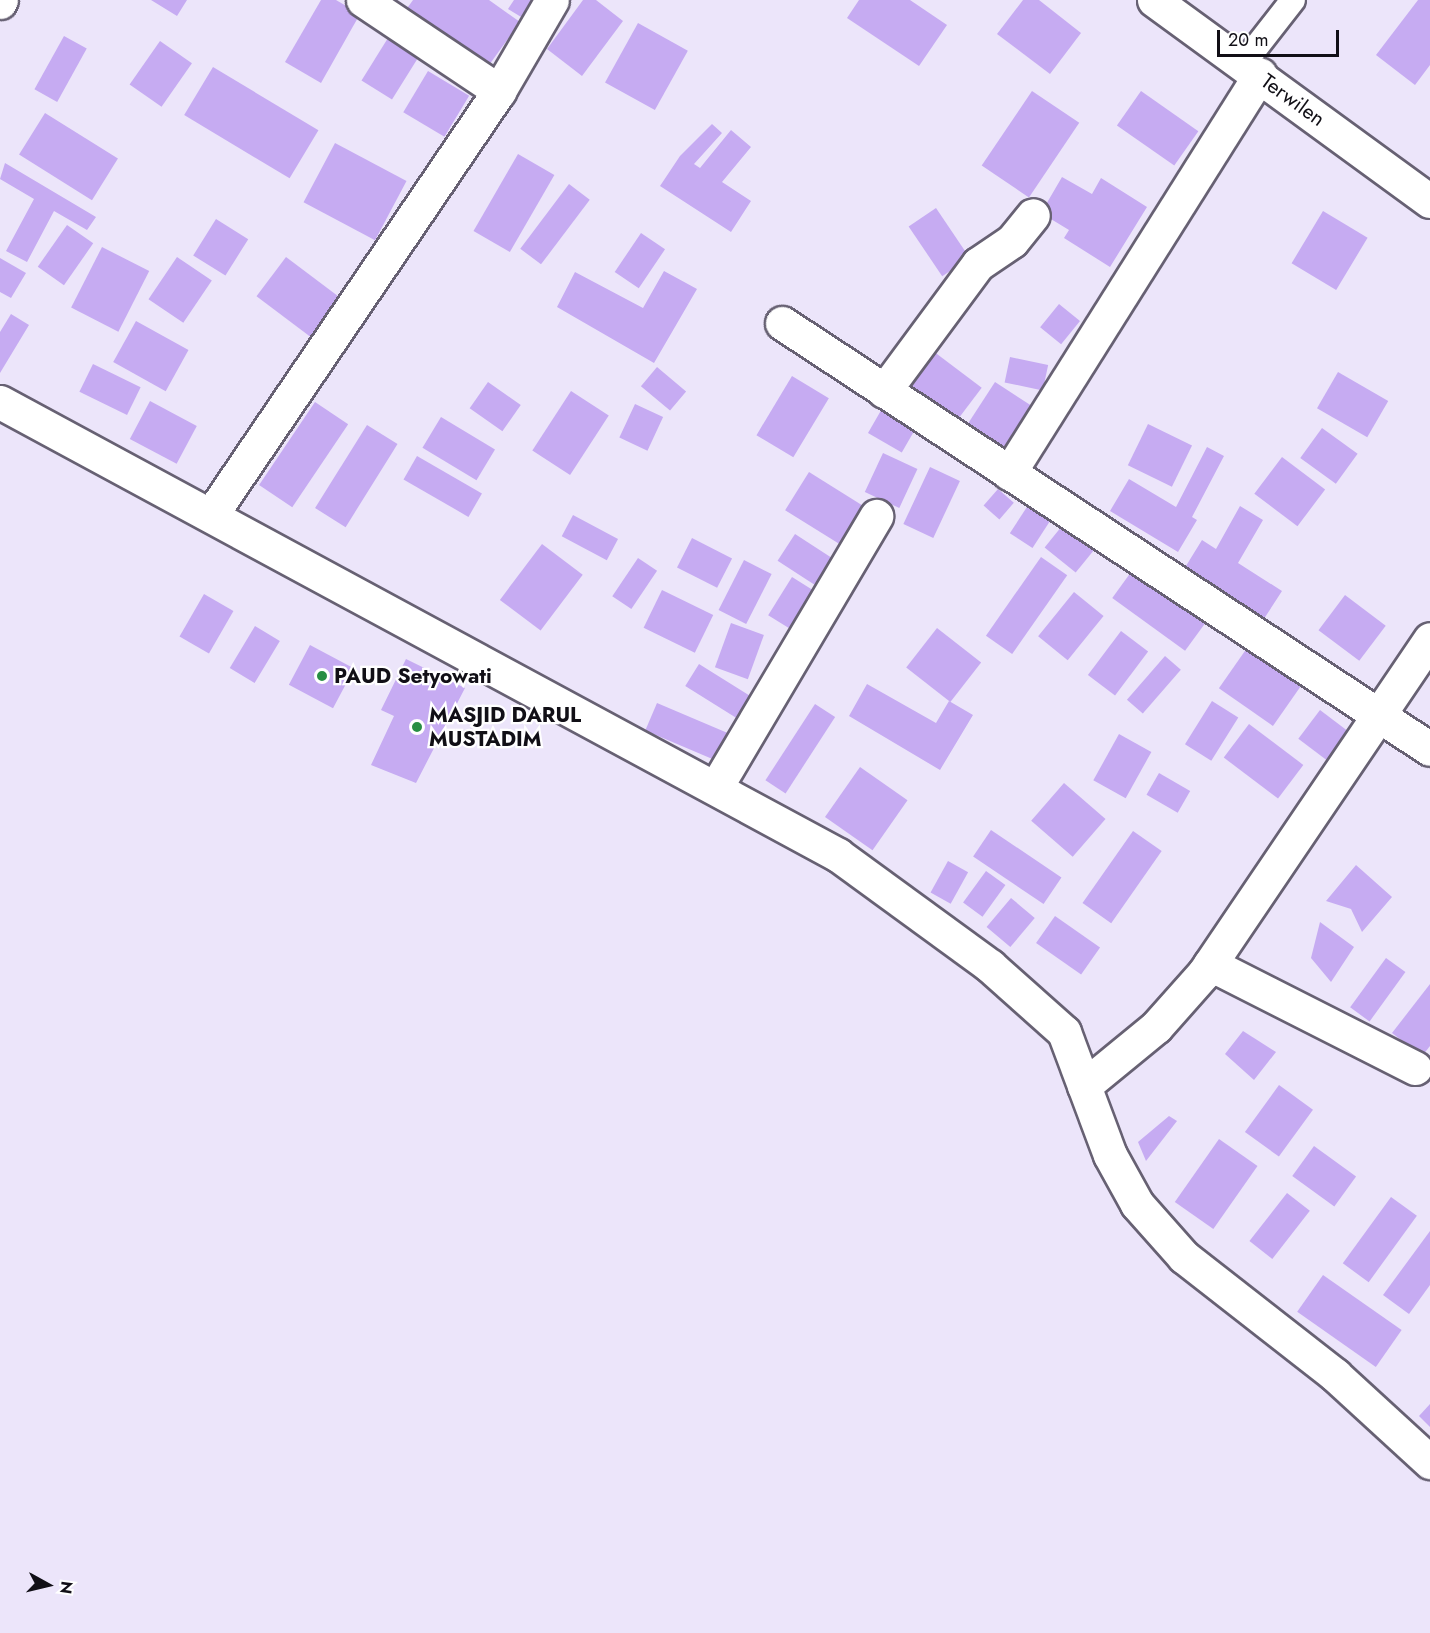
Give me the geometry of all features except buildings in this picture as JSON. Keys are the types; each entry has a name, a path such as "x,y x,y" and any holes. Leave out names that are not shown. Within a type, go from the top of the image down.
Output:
{"street":[{"path":"363,0 499,91"},
{"path":"211,515 499,91 552,0"},
{"name":"Terwilen","path":"1154,0 1430,201"},
{"path":"1009,473 1252,70"},
{"path":"884,391 978,264 1012,241 1033,215"},
{"path":"782,323 1430,749"},
{"path":"0,402 716,787 838,855 990,966 1064,1032 1110,1155 1137,1204 1184,1257 1335,1375 1430,1462"},
{"path":"716,787 876,516"},
{"path":"1084,1086 1156,1027 1210,964 1430,639"},
{"path":"1210,964 1415,1068"}],"lane":[{"path":"1252,70 1293,0"}],"place":[{"name":"PAUD Setyowati","path":"322,676"},
{"name":"MASJID DARUL MUSTADIM","path":"417,727"}]}
